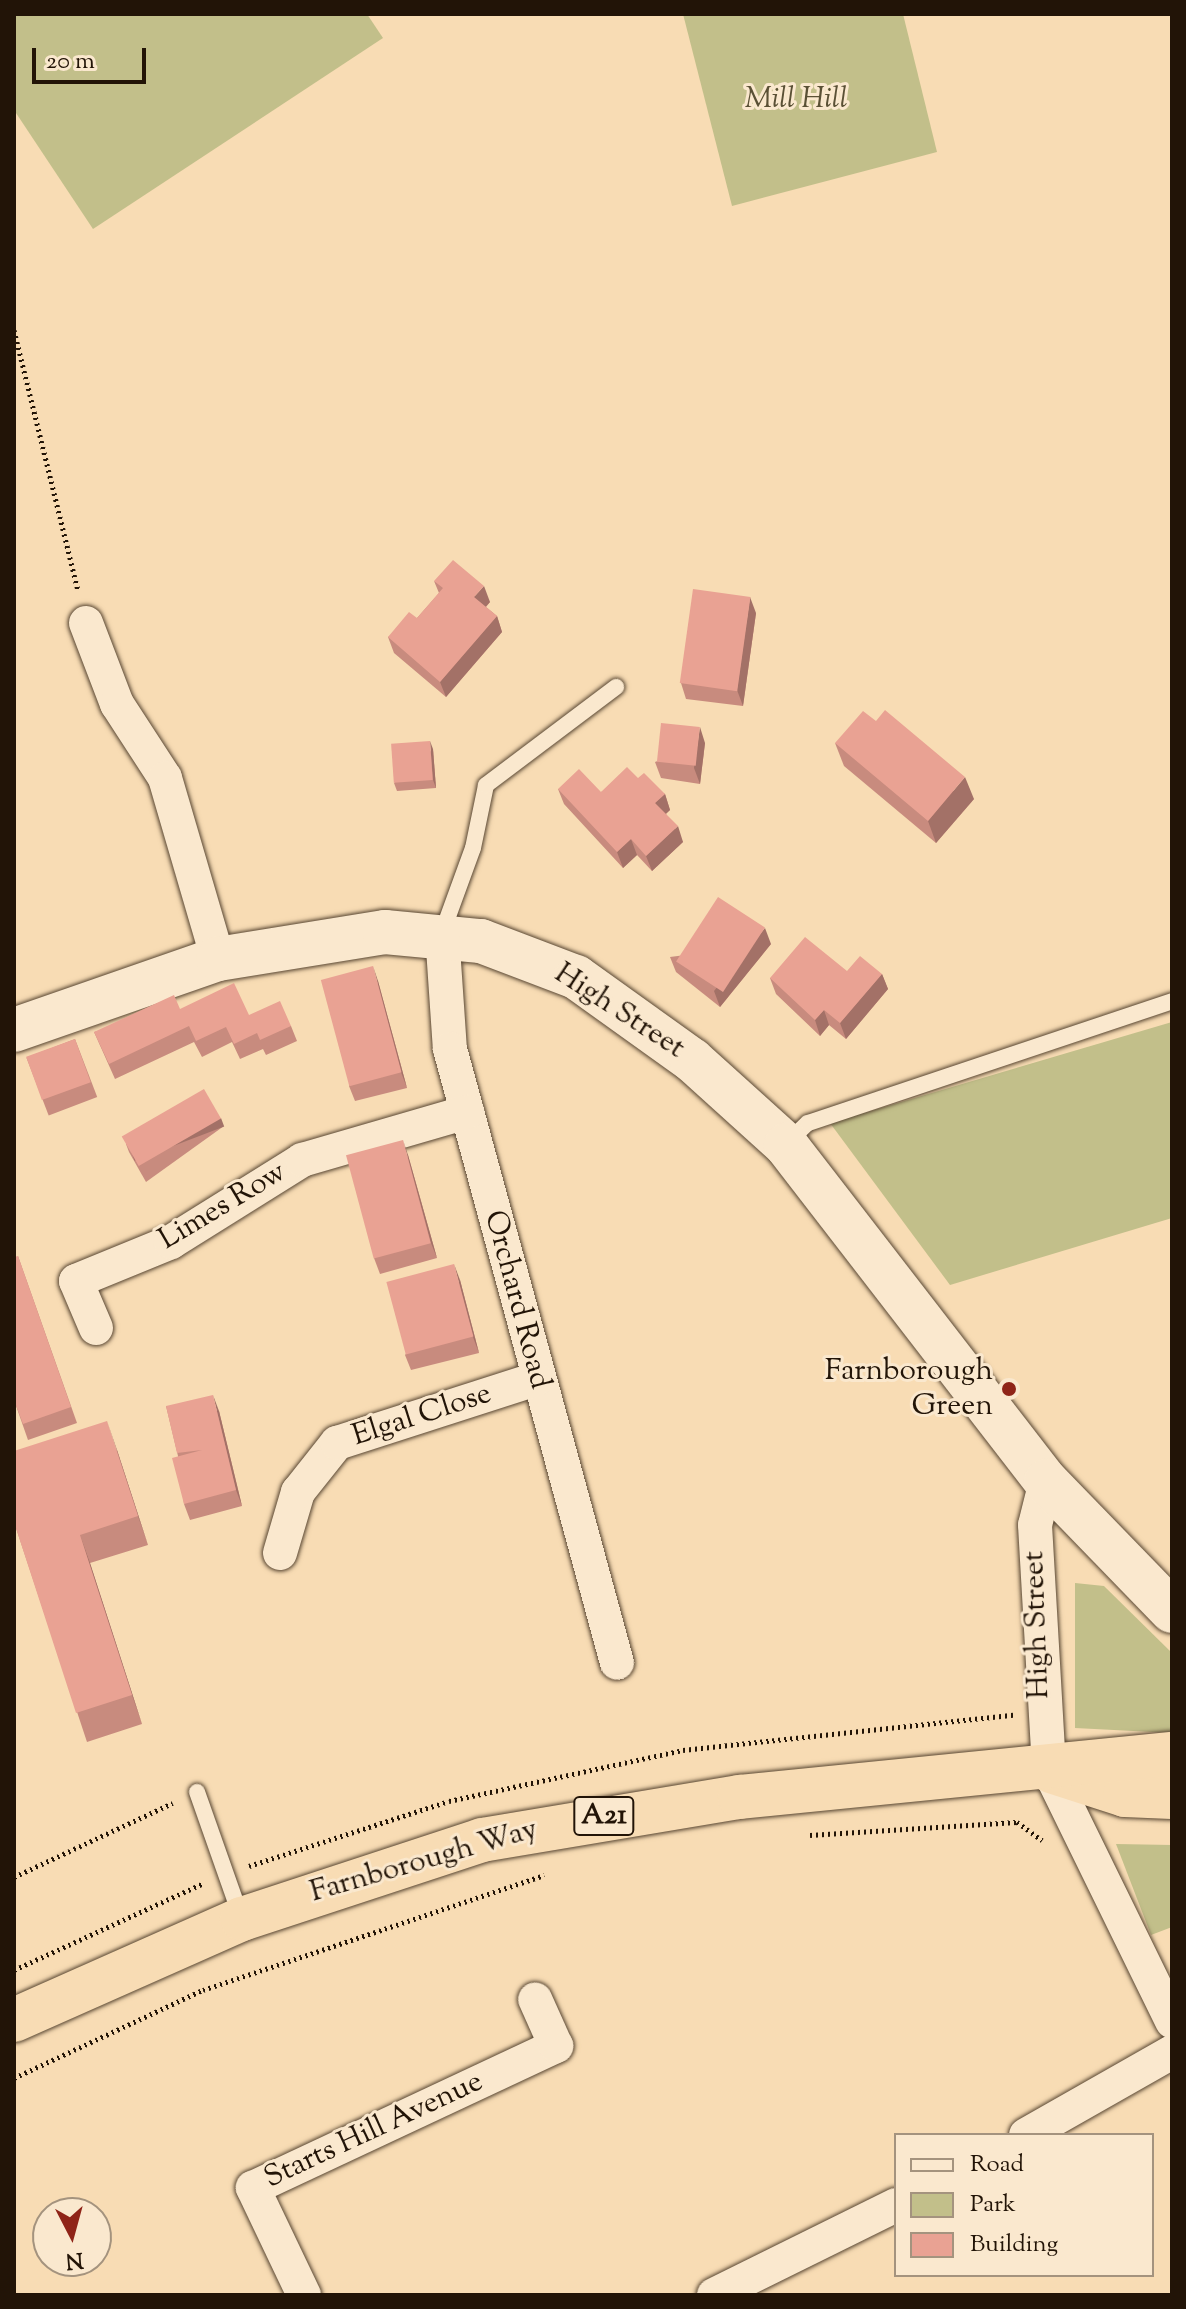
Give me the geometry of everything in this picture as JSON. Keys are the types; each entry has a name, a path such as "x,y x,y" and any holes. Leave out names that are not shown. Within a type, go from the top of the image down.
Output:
{"highway":[{"name":"A21","path":"1049,1770 1126,1754 1172,1754"},
{"name":"A21","path":"1049,1770 1125,1795 1172,1797"},
{"name":"Farnborough Way","path":"14,2020 242,1919 372,1871 535,1828 740,1797 1049,1770"}],"main road":[{"name":"High Street","path":"14,1030 218,959 369,934 442,933 514,951 576,977 681,1051 786,1145 1046,1481 1172,1611"}],"street":[{"path":"86,623 117,704 165,778 218,959"},
{"name":"Orchard Road","path":"442,933 442,999 467,1112 536,1379 617,1663"},
{"name":"Limes Row","path":"96,1328 76,1281 182,1236 302,1160 467,1112"},
{"name":"Elgal Close","path":"280,1553 298,1492 337,1443 536,1379"},
{"name":"High Street","path":"1046,1481 1035,1525 1049,1770"},
{"path":"1049,1770 1172,2021"},
{"name":"Starts Hill Avenue","path":"304,2295 253,2188 556,2046 535,1999"},
{"path":"1030,2133 1172,2052"},
{"path":"714,2295 894,2206"}],"lane":[{"path":"442,933 473,848 486,785 616,687"},
{"path":"786,1145 808,1123 1172,1001"},
{"path":"197,1792 242,1919"}],"path":[{"path":"14,330 86,623"},
{"path":"14,1877 197,1792"},
{"path":"795,1836 1017,1822 1045,1842"},
{"path":"14,2078 203,1990 515,1881 561,1871"}],"green space":[{"path":"14,14 367,14 383,38 93,229 14,110"},
{"name":"Mill Hill","path":"683,14 903,14 937,152 732,206"},
{"path":"1172,1022 1172,1218 950,1285 830,1123"},
{"path":"1075,1583 1104,1586 1172,1653 1172,1733 1075,1728"},
{"path":"1116,1844 1172,1845 1172,1927 1151,1935"}],"building":[{"path":"453,560 484,586 474,597 497,616 440,682 388,637 409,612 417,618 443,588 434,581"},
{"path":"693,589 750,597 737,691 680,683"},
{"path":"885,710 965,777 928,821 835,743 863,711 876,721"},
{"path":"661,723 700,727 696,766 657,762"},
{"path":"430,741 433,780 394,783 391,744"},
{"path":"627,767 638,778 644,773 665,794 655,803 678,826 646,856 631,839 617,852 558,789 579,769 601,792"},
{"path":"718,897 765,927 723,992 676,962"},
{"path":"805,937 847,971 860,956 882,974 840,1023 824,1010 815,1020 770,978"},
{"path":"373,966 401,1072 349,1086 321,980"},
{"path":"234,983 249,1015 280,1001 291,1026 260,1040 257,1033 234,1044 226,1027 196,1041 189,1026 109,1064 94,1032 174,995 180,1009"},
{"path":"75,1039 91,1082 42,1100 26,1057"},
{"path":"204,1089 221,1118 139,1166 122,1136"},
{"path":"403,1140 431,1243 374,1259 346,1155"},
{"path":"18,1256 71,1407 23,1424 14,1400 14,1257"},
{"path":"454,1264 473,1336 406,1355 386,1282"},
{"path":"213,1395 236,1490 184,1504 172,1458 202,1450 177,1453 166,1406"},
{"path":"107,1421 138,1516 80,1535 132,1695 76,1713 14,1522 14,1451"}],"place":[{"name":"Farnborough Green","path":"1009,1389"}]}
